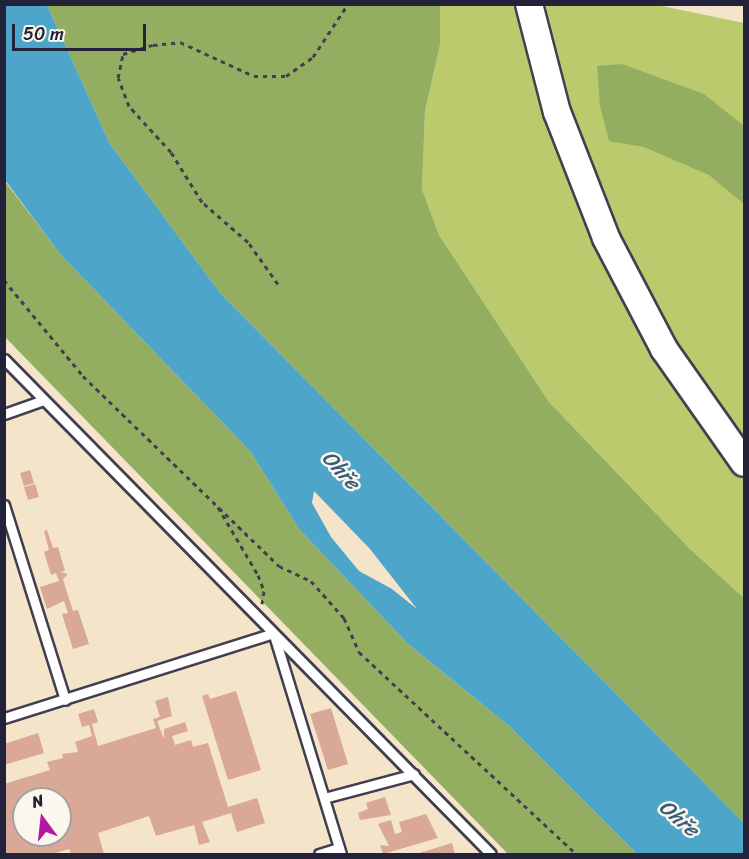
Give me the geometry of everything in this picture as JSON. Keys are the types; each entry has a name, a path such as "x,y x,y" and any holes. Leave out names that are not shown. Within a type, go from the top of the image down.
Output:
{"street":[{"path":"530,4 560,122 606,238 664,349 744,463"}],"lane":[{"path":"4,359 414,774 491,855"},
{"path":"4,414 44,400"},
{"path":"4,505 65,700"},
{"path":"4,718 273,633"},
{"path":"273,633 340,851 319,855"},
{"path":"324,798 414,774"}],"path":[{"path":"278,284 248,242 202,202 171,152 129,106 118,78 123,54 153,45 180,42 254,76 286,76 313,57 348,4"},
{"path":"4,280 83,376 279,566 311,581 344,618 360,652 576,855"},
{"path":"215,502 264,591 256,615"}],"green space":[{"path":"47,5 440,5 440,45 425,111 422,189 439,235 549,402 689,548 744,598 744,823 221,294 110,144"},
{"path":"440,5 521,5 546,112 733,464 744,476 744,598 689,548 549,402 439,235 422,189 425,111 440,45"},
{"path":"545,5 657,5 744,23 744,437 704,384 662,317 620,233 572,114"},
{"path":"622,64 704,94 744,126 744,204 709,175 644,147 609,141 600,106 597,66"},
{"path":"4,180 60,254 250,451 299,529 407,643 509,726 637,854 508,854 5,337"}],"water":[{"name":"Ohře","path":"5,4 47,5 110,144 221,294 744,823 744,854 637,854 509,726 407,643 299,529 250,451 60,254 5,180","holes":["314,491 370,549 417,609 392,589 359,571 331,537 312,503"]}],"building":[{"path":"30,470 34,483 24,486 20,473"},
{"path":"35,484 39,497 28,500 24,487"},
{"path":"47,530 53,548 58,547 65,571 60,572 68,574 63,579 73,611 78,610 89,644 73,649 62,614 68,613 64,601 47,609 40,587 59,581 56,573 51,575 44,552 49,550 44,531"},
{"path":"236,691 261,770 228,780 202,696 208,694 210,699"},
{"path":"168,697 172,716 157,721 164,739 164,729 185,722 188,731 172,736 175,745 191,740 193,747 208,743 228,807 257,798 265,823 237,832 231,813 202,822 210,842 199,845 194,825 156,836 149,816 98,833 104,854 71,854 69,849 52,854 4,854 4,784 50,770 47,762 63,758 62,754 78,752 75,742 92,736 89,725 82,727 78,714 94,709 98,722 92,724 98,746 156,728 153,719 160,717 155,701"},
{"path":"331,708 348,764 328,770 310,714"},
{"path":"38,733 44,753 4,765 4,744"},
{"path":"385,797 391,815 360,820 358,813 368,809 366,803"},
{"path":"426,814 438,838 383,854 380,845 389,846 378,824 391,820 395,834 402,832 399,822"},
{"path":"452,843 455,854 416,854"}]}
